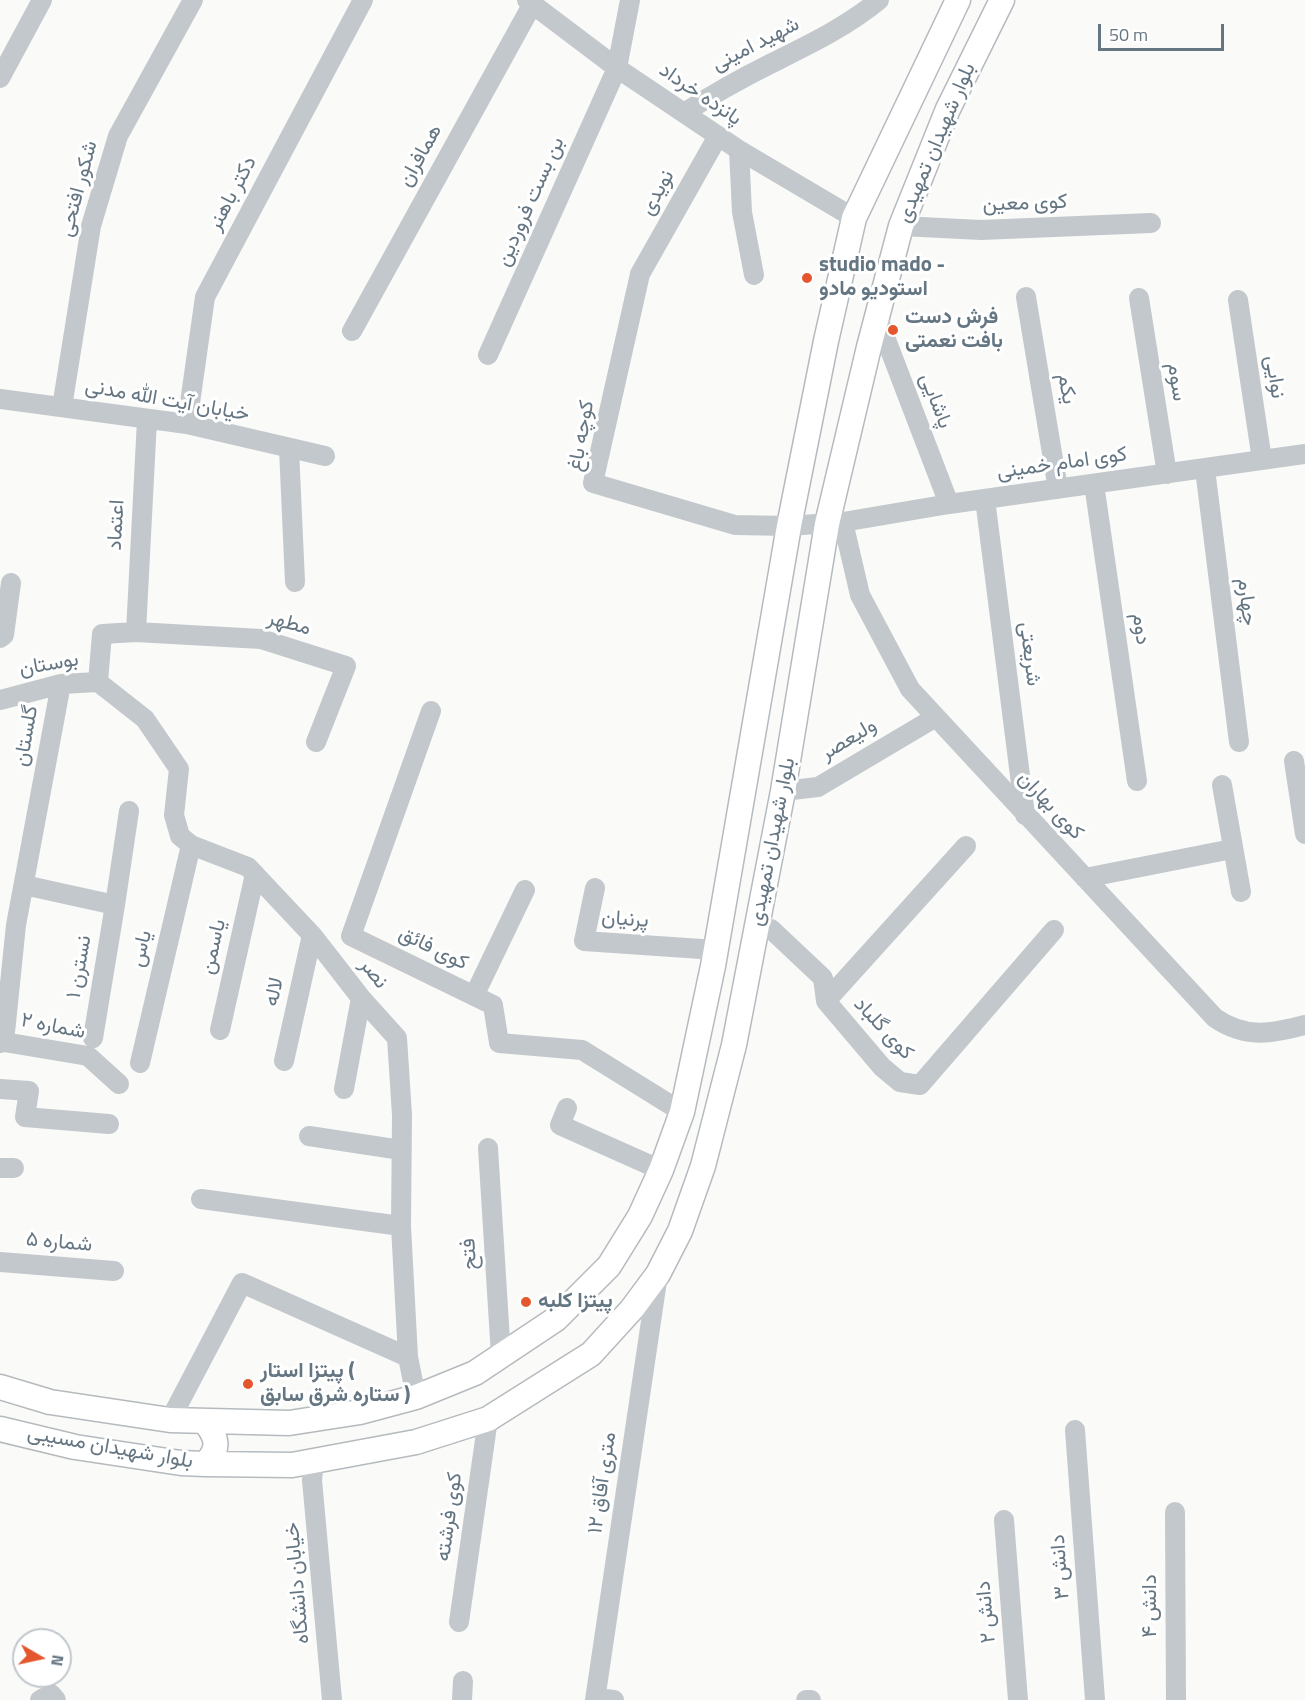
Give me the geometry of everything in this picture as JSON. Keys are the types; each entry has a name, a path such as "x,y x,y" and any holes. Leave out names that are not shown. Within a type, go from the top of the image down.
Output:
{"main road":[{"name":"بلوار شهیدان تمهیدی","path":"289,1424 360,1412 416,1397 475,1373 556,1319 609,1266 640,1216 661,1170 682,1112 716,950 789,526 826,341 854,218 958,0"},
{"name":"بلوار شهیدان تمهیدی","path":"303,1463 416,1442 488,1419 591,1354 632,1309 658,1274 680,1231 703,1166 731,1055 877,316 901,226 948,109 1002,0"},
{"name":"بلوار شهیدان مسیبی","path":"0,1387 50,1402 170,1420 289,1424"},
{"path":"205,1422 213,1432 216,1442 214,1455 205,1464"},
{"path":"289,1424 284,1430 281,1445 283,1453 303,1463"},
{"name":"بلوار شهیدان مسیبی","path":"0,1429 75,1446 181,1463 303,1463"}],"street":[{"path":"0,78 42,0"},
{"name":"شکور افتحی","path":"62,406 92,226 118,136 193,0"},
{"name":"دکتر باهنر","path":"187,424 205,297 363,0"},
{"name":"بن بست فروردین","path":"488,355 617,69 630,0"},
{"name":"شهید امینی","path":"684,113 714,93 829,35 879,0"},
{"name":"پانزده خرداد","path":"531,2 617,69 738,150 854,218"},
{"name":"همافران","path":"352,331 531,2"},
{"name":"نویدی","path":"640,274 718,136"},
{"path":"738,150 742,212 754,275"},
{"name":"کوی معین","path":"901,226 981,230 1151,223"},
{"name":"کوچه باغ","path":"640,274 593,483 735,525 789,526"},
{"name":"یکم","path":"1026,297 1058,489"},
{"name":"سوم","path":"1139,298 1167,474"},
{"name":"نوایی","path":"1238,300 1262,460"},
{"name":"پاشایی","path":"877,316 949,504"},
{"name":"خیابان آیت الله مدنی","path":"0,399 187,424 325,456"},
{"name":"اعتماد","path":"136,632 147,420"},
{"path":"289,449 295,582"},
{"name":"کوی امام خمینی","path":"789,526 835,523 949,504 1305,454"},
{"name":"چهارم","path":"1205,469 1239,742"},
{"name":"دوم","path":"1094,484 1137,781"},
{"name":"شریعتی","path":"985,499 1025,814"},
{"name":"کوی بهاران","path":"835,523 860,595 910,689 1215,1018 1227,1026 1244,1032 1263,1034 1305,1025"},
{"path":"0,638 4,635 11,584"},
{"name":"بوستان","path":"0,700 60,684 98,681 102,634 136,632"},
{"name":"مطهر","path":"136,632 261,639 346,666 316,742"},
{"path":"98,681 145,719 179,769 174,815 180,836 191,845"},
{"name":"گلستان","path":"2,1042 8,924 24,885 60,684"},
{"name":"کوی فائق","path":"431,711 351,936 493,1005 499,1043 582,1050 682,1112"},
{"name":"ولیعصر","path":"783,792 818,787 936,717"},
{"path":"1294,762 1305,834"},
{"path":"1222,785 1241,892"},
{"name":"نسترن ۱","path":"93,1038 116,905 129,810"},
{"name":"نصر","path":"191,845 248,867 312,935 361,998 398,1038 402,1115 401,1226 408,1356 416,1397"},
{"name":"یاس","path":"140,1063 191,845"},
{"path":"825,1001 966,846"},
{"path":"1084,878 1232,849"},
{"name":"یاسمن","path":"220,1030 255,874"},
{"path":"24,885 116,905"},
{"name":"پرنیان","path":"595,888 584,941 716,950"},
{"path":"474,996 525,890"},
{"name":"کوی گلباد","path":"757,926 771,929 822,978 825,1001 882,1067 900,1082 920,1085 1054,930"},
{"name":"لاله","path":"284,1061 312,935"},
{"path":"344,1089 361,998"},
{"name":"شماره ۲","path":"2,1042 88,1056 118,1084"},
{"path":"0,1089 29,1091 25,1117 109,1124"},
{"path":"567,1108 560,1125 661,1170"},
{"path":"309,1136 401,1150"},
{"name":"فتح","path":"488,1148 501,1356"},
{"path":"201,1199 401,1226"},
{"name":"شماره ۵","path":"0,1262 114,1271"},
{"name":"۱۲ متری آفاق","path":"602,1699 658,1274"},
{"path":"170,1420 242,1283 408,1356"},
{"name":"کوی فرشته","path":"459,1622 488,1419"},
{"name":"دانش ۳","path":"1075,1430 1095,1700"},
{"name":"خیابان دانشگاه","path":"303,1463 312,1480 332,1700"},
{"name":"دانش ۴","path":"1175,1512 1176,1700"},
{"name":"دانش ۲","path":"1004,1520 1018,1700"},
{"path":"806,1700 811,1700"}],"place":[{"name":"studio mado - استودیو مادو","path":"807,278"},
{"name":"فرش دست بافت نعمتی","path":"893,330"},
{"name":"پیتزا کلبه","path":"526,1302"},
{"name":"پیتزا استار ( ستاره شرق سابق )","path":"248,1384"}]}
